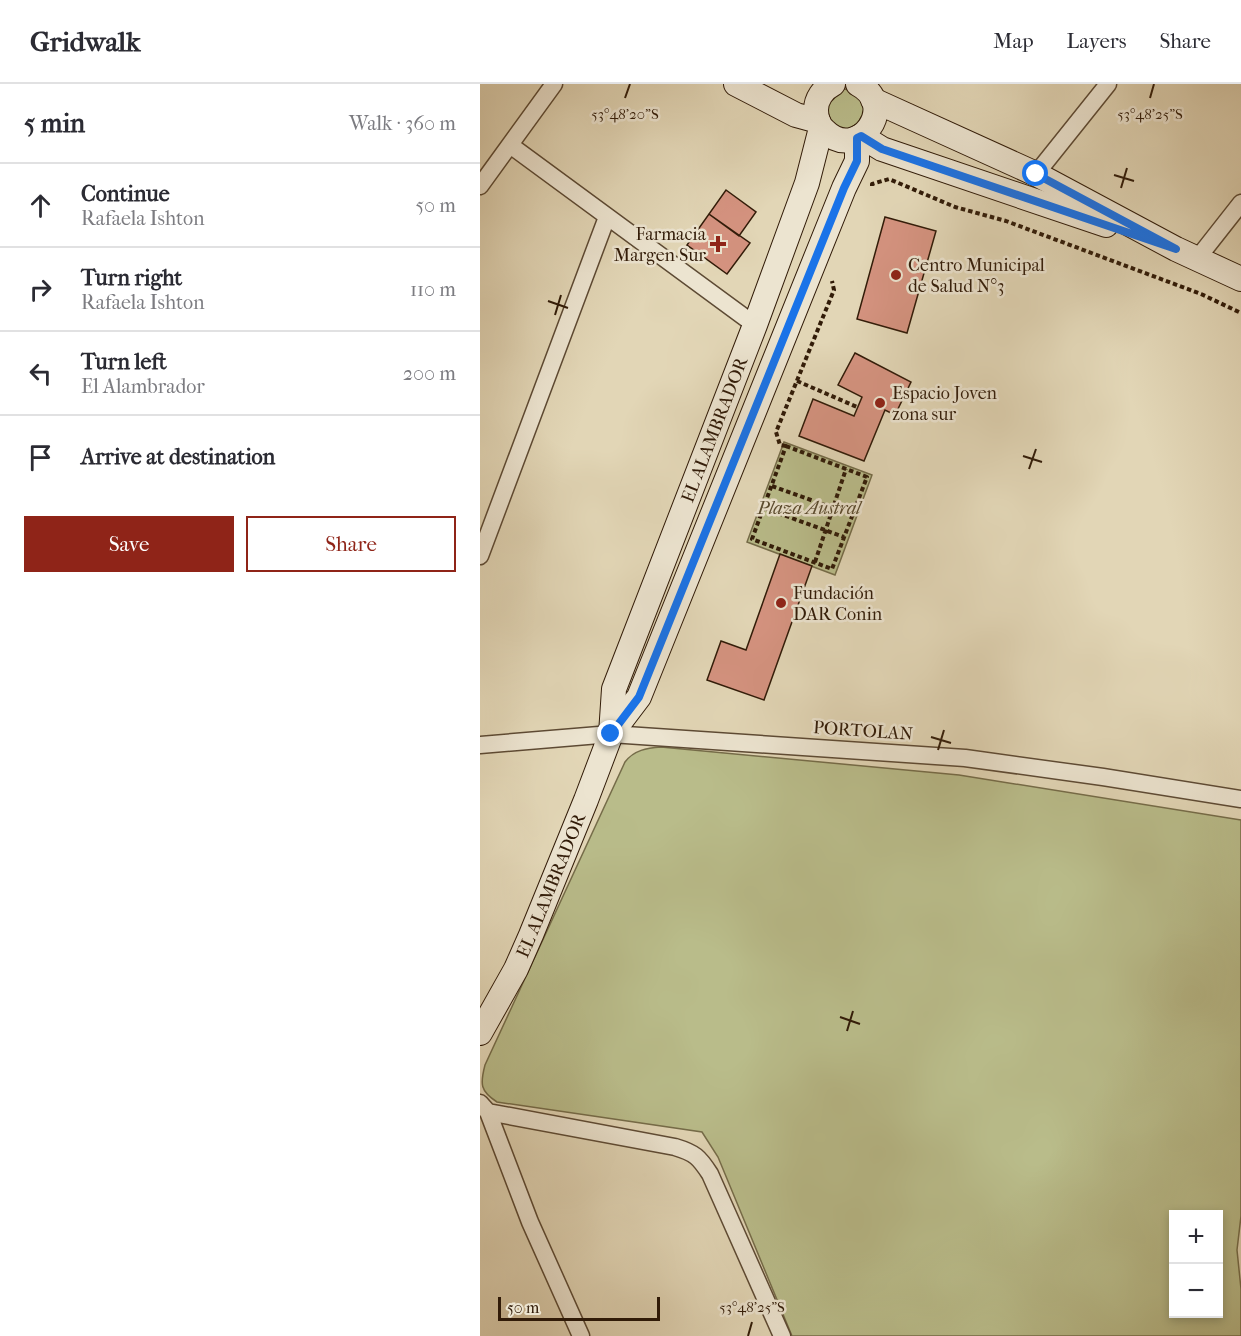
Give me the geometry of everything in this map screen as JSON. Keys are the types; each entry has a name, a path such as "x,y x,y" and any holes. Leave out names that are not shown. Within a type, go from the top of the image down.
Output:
{"main road":[{"path":"736,84 819,125 828,135 847,141 868,131 872,124 875,108 865,89"},
{"name":"EL ALAMBRADOR","path":"611,734 614,689 755,325 807,183 819,125 816,112 817,103 821,94 833,84"},
{"path":"865,89 1036,174 1187,254 1241,279"},
{"path":"859,137 882,149 1187,254"},
{"name":"EL ALAMBRADOR","path":"480,1034 516,969 531,935 611,734 639,697 844,188 857,161 859,137"}],"street":[{"path":"480,186 554,84"},
{"path":"1036,174 1108,84"},
{"path":"510,146 755,325"},
{"path":"1187,254 1241,203"},
{"path":"480,556 607,217"},
{"name":"PORTOLAN","path":"480,745 611,734 965,758 1241,799"},
{"path":"484,1107 691,1152 702,1161 710,1174 782,1336"},
{"path":"484,1107 530,1222 581,1336"}],"path":[{"path":"868,195 872,184 889,179 956,207 1006,221 1201,294 1241,313"},
{"path":"786,446 752,540 832,569 867,477 786,446 780,445 776,432 834,290 831,279"},
{"path":"797,381 857,407"},
{"path":"815,562 846,469"},
{"path":"772,486 833,508"},
{"path":"764,508 844,537"}],"green space":[{"path":"845,89 857,93 865,110 856,127 842,130 830,124 826,104 839,90"},
{"name":"Plaza Austral","path":"784,442 872,475 835,575 747,542"},
{"path":"661,747 959,775 1241,820 1241,1216 1237,1250 1241,1289 1241,1336 792,1336 718,1157 702,1132 497,1102 487,1094 482,1082 485,1065 625,762 637,752"}],"building":[{"path":"726,190 756,212 739,236 709,214"},
{"name":"Farmacia Margen Sur","path":"709,214 750,243 727,274 687,245"},
{"name":"Centro Municipal de Salud N°3","path":"885,217 936,231 907,333 857,319"},
{"name":"Espacio Joven zona sur","path":"855,353 911,382 895,415 885,410 864,461 799,436 813,399 854,416 862,397 838,385"},
{"name":"Fundación DAR Conin","path":"780,554 812,566 764,700 707,680 721,641 746,650"}],"place":[{"name":"Farmacia Margen Sur","path":"718,244"},
{"name":"Centro Municipal de Salud N°3","path":"896,275"},
{"name":"Espacio Joven zona sur","path":"880,403"},
{"name":"Fundación DAR Conin","path":"781,603"}],"route":[{"path":"611,734 639,697 844,188 857,161 857,138 861,136 882,149 1176,249 1036,174"}]}
